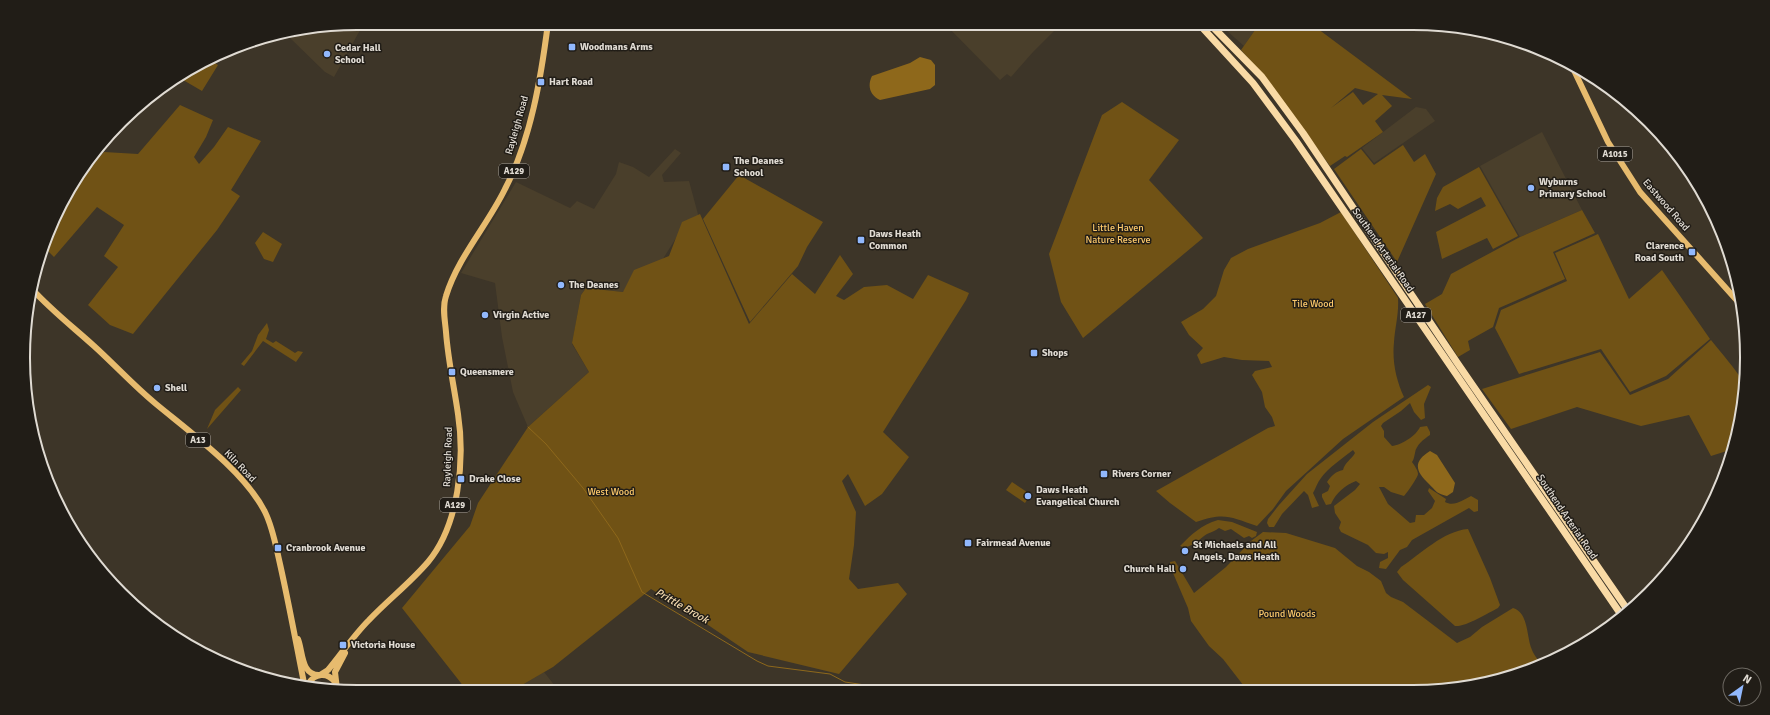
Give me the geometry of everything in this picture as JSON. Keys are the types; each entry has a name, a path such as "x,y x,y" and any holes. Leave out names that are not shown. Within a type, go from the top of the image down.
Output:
{"highway":[{"name":"Southend Arterial Road","path":"1204,30 1253,83 1296,141 1619,611"},
{"name":"Southend Arterial Road","path":"1216,30 1262,77 1303,133 1458,364 1624,607"}],"main road":[{"name":"Rayleigh Road","path":"310,681 313,678 328,670 368,620 429,560 441,543 452,517 458,487 460,441 459,419 449,362 443,308 449,287 463,259 502,196 518,160 537,89 547,30"},
{"name":"Eastwood Road","path":"1576,74 1605,137 1635,185 1735,298"},
{"name":"Kiln Road","path":"36,293 54,312 98,350 128,380 236,474 256,498 269,521 295,634 304,680"},
{"name":"Kiln Road","path":"295,634 301,646 306,669 312,674 319,675"},
{"name":"Rayleigh Road","path":"336,684 336,670 350,643"},
{"name":"A13","path":"319,675 330,676 335,684"}],"shaded area":[{"name":"Cedar Hall School","path":"360,30 334,77 325,72 289,37 315,33"},
{"path":"951,30 1055,30 1011,77 1007,74 1000,80"},
{"path":"1226,30 1255,30 1244,46"},
{"path":"920,57 931,60 935,65 935,85 930,89 880,100 874,96 870,90 870,80 872,76 910,63"},
{"path":"1416,107 1426,109 1435,121 1374,163 1362,148"},
{"name":"Wyburns Primary School","path":"1542,132 1582,210 1520,237 1480,166"},
{"name":"The Deanes","path":"675,149 681,153 662,175 664,182 689,181 699,218 686,222 656,270 623,292 586,288 581,295 572,344 589,372 528,427 513,392 502,337 495,283 461,273 516,182 570,208 577,201 594,209 616,174 619,162 633,167 649,177"},
{"path":"1430,451 1437,455 1455,483 1453,492 1447,496 1435,491 1419,471 1418,463 1420,459"},
{"path":"544,672 554,685 522,685"}],"green space":[{"path":"1255,30 1319,30 1412,99 1382,95 1392,106 1375,121 1383,132 1347,157 1345,156 1330,166 1265,77 1241,50","holes":["1355,88 1378,94 1363,105 1353,92 1331,108"]},
{"path":"215,63 218,65 202,91 184,80"},
{"name":"Little Haven Nature Reserve","path":"1122,102 1179,140 1149,180 1203,238 1083,338 1061,302 1049,254 1102,115"},
{"path":"180,105 213,120 206,137 194,157 199,164 214,147 228,127 261,141 231,190 240,196 217,230 133,334 110,325 88,305 118,267 104,256 124,225 97,207 54,257 48,251 74,194 85,176 104,152 138,154"},
{"path":"1403,145 1414,162 1425,154 1436,174 1397,262 1334,169 1361,149 1374,165"},
{"path":"1479,167 1518,236 1493,249 1487,238 1442,259 1436,232 1486,206 1481,197 1458,209 1450,204 1435,211 1437,198 1443,187"},
{"path":"739,175 823,222 807,247 798,266 750,322 703,219"},
{"path":"1582,210 1595,233 1553,252 1565,279 1499,308 1493,327 1468,341 1470,350 1458,357 1425,304 1442,294 1451,274 1520,237"},
{"name":"Tile Wood","path":"1341,212 1398,298 1398,310 1394,336 1394,363 1404,397 1343,439 1286,491 1273,509 1257,526 1233,518 1221,516 1196,522 1156,491 1268,428 1275,426 1272,417 1265,407 1262,392 1252,375 1255,371 1272,367 1269,361 1242,360 1224,357 1201,364 1197,355 1203,348 1189,335 1181,322 1203,309 1216,296 1224,270 1231,258 1248,249 1320,223"},
{"name":"West Wood","path":"700,214 749,324 792,274 815,294 840,255 853,274 836,296 844,300 864,287 887,285 913,299 928,275 969,293 883,432 909,457 882,494 865,506 848,474 842,481 856,512 854,545 849,579 858,589 898,583 907,594 839,674 748,652 680,606 651,589 553,667 522,685 462,685 402,608 470,526 478,503 528,427 589,372 572,343 581,295 586,288 623,292 634,270 669,256 682,222"},
{"path":"263,232 282,244 273,262 264,259 255,243"},
{"path":"1598,234 1629,299 1662,270 1710,339 1666,376 1630,392 1601,349 1519,374 1495,328 1501,310 1567,281 1555,253"},
{"path":"267,323 269,330 266,339 273,343 276,341 295,353 298,351 303,352 296,362 263,341 244,366 241,364 252,351 258,335"},
{"path":"1711,340 1733,366 1739,376 1739,379 1734,421 1726,451 1711,456 1689,415 1641,426 1577,407 1511,429 1482,389 1600,352 1630,395 1668,379"},
{"path":"1428,385 1431,387 1424,404 1425,418 1421,420 1414,412 1410,403 1381,426 1384,431 1384,437 1392,446 1408,440 1420,427 1427,426 1430,435 1419,445 1412,462 1416,468 1418,476 1404,496 1391,492 1384,487 1379,487 1388,504 1410,523 1415,522 1416,515 1424,515 1432,508 1435,501 1428,491 1429,488 1446,499 1445,502 1452,504 1471,496 1478,500 1478,511 1474,512 1469,508 1412,540 1407,547 1400,550 1386,569 1379,568 1380,562 1388,558 1388,552 1384,554 1376,553 1368,545 1341,532 1339,528 1341,522 1335,513 1334,506 1355,490 1360,484 1356,481 1345,487 1335,496 1331,504 1326,505 1322,497 1322,494 1328,491 1330,486 1327,482 1330,477 1343,470 1345,465 1355,453 1353,450 1336,463 1318,482 1313,493 1319,506 1312,508 1308,495 1304,491 1282,514 1274,527 1269,527 1267,523 1268,519 1307,474 1373,422"},
{"path":"238,387 241,390 207,429 215,410"},
{"path":"1012,482 1027,492 1023,497 1027,500 1025,503 1006,490"},
{"path":"1218,520 1232,522 1257,532 1256,536 1252,538 1249,536 1244,538 1231,529 1225,531 1219,528 1187,547 1180,546 1202,527"},
{"path":"1468,529 1490,578 1500,605 1498,608 1477,619 1460,626 1455,626 1403,580 1397,572 1401,567 1441,538"},
{"name":"Pound Woods","path":"1263,532 1286,533 1335,548 1357,566 1369,572 1381,581 1386,593 1391,597 1403,602 1457,643 1470,637 1482,627 1513,608 1522,615 1532,650 1538,660 1518,668 1476,679 1434,684 1243,685 1223,659 1209,646 1191,621 1188,608 1170,566 1170,562 1175,561 1194,593 1226,567 1251,541"}],"waterway":[{"name":"Prittle Brook","path":"528,427 546,444 583,488 618,538 642,592 757,661 768,666 830,674 845,682 865,685"}],"place":[{"name":"Woodmans Arms","path":"572,47"},
{"name":"Cedar Hall School","path":"327,54"},
{"name":"Hart Road","path":"541,82"},
{"name":"The Deanes School","path":"726,167"},
{"name":"Wyburns Primary School","path":"1531,188"},
{"name":"Daws Heath Common","path":"861,240"},
{"name":"Clarence Road South","path":"1692,252"},
{"name":"The Deanes","path":"561,285"},
{"name":"Virgin Active","path":"485,315"},
{"name":"Shops","path":"1034,353"},
{"name":"Queensmere","path":"452,372"},
{"name":"Shell","path":"157,388"},
{"name":"Rivers Corner","path":"1104,474"},
{"name":"Drake Close","path":"461,479"},
{"name":"Daws Heath Evangelical Church","path":"1028,496"},
{"name":"Fairmead Avenue","path":"968,543"},
{"name":"Cranbrook Avenue","path":"278,548"},
{"name":"St Michaels and All Angels, Daws Heath","path":"1185,551"},
{"name":"Church Hall","path":"1183,569"},
{"name":"Victoria House","path":"343,645"}]}
